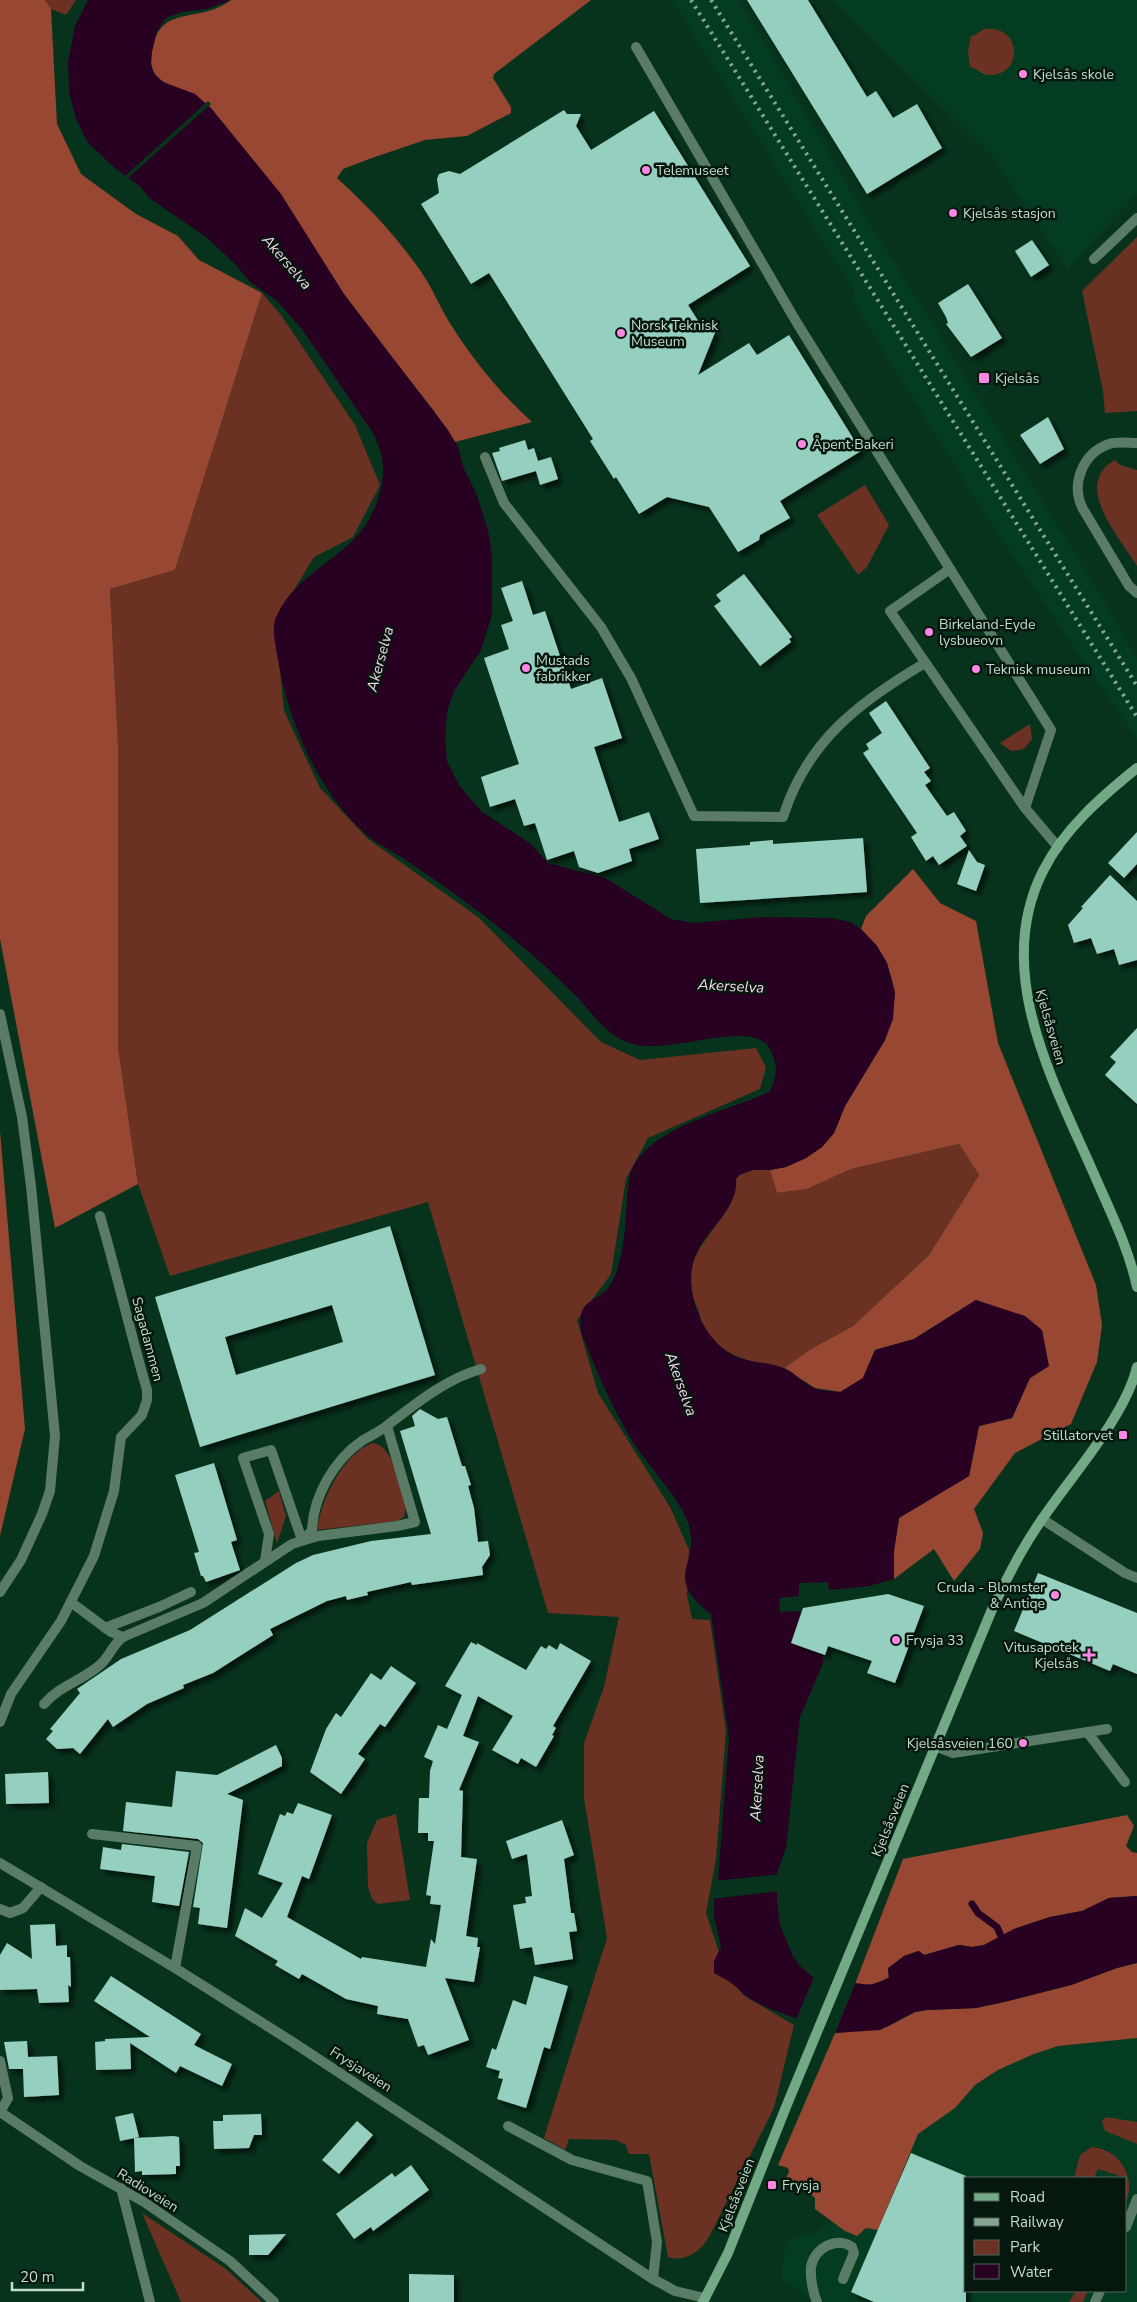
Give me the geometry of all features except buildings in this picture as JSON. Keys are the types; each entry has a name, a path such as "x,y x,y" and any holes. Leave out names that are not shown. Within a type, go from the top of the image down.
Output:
{"main road":[{"name":"Kjelsåsveien","path":"1137,768 1096,804 1058,847 1043,871 1026,917 1023,972 1029,1007 1053,1080 1120,1235 1133,1267 1137,1286"},
{"name":"Kjelsåsveien","path":"704,2300 728,2253 786,2107 993,1607 1026,1542 1112,1419 1132,1384 1137,1368"}],"street":[{"path":"636,47 796,323 1051,730 1025,808"},
{"path":"1094,259 1137,218"},
{"path":"1137,444 1111,443 1097,451 1086,461 1080,474 1078,488 1079,501 1083,509 1129,586 1137,593"},
{"path":"485,457 504,503 601,628 631,678 694,816 783,817 805,766 842,720 881,691 925,663"},
{"path":"950,569 890,611 1025,808 1058,847"},
{"path":"0,1014 22,1117 55,1436 50,1491 42,1514 21,1560 0,1592"},
{"name":"Sagadammen","path":"0,1722 11,1694 72,1603 94,1556 114,1491 121,1437 142,1415 147,1400 147,1390 125,1315 120,1283 100,1216"},
{"path":"302,1540 312,1531 312,1513 331,1473 362,1441 387,1426 446,1383 481,1369"},
{"path":"44,1704 59,1689 83,1678 103,1663 113,1645 123,1637 203,1603 282,1549 302,1540 318,1536 415,1522 387,1426"},
{"path":"265,1561 269,1534 243,1458 271,1450 302,1540"},
{"path":"1042,1519 1125,1573 1137,1578"},
{"path":"105,1628 191,1592"},
{"path":"72,1603 105,1628 123,1637"},
{"path":"936,1746 953,1753 1107,1729"},
{"path":"1088,1733 1125,1782"},
{"path":"92,1834 197,1846 175,1968"},
{"name":"Frysjaveien","path":"0,1863 175,1968 400,2111 653,2279 675,2291 704,2300"},
{"path":"0,1909 10,1913 23,1908 41,1887"},
{"path":"0,2060 8,2098 0,2112"},
{"name":"Radioveien","path":"0,2112 80,2166 120,2188 230,2261 274,2302"},
{"path":"508,2126 572,2160 647,2181 657,2242 653,2279"},
{"path":"120,2188 150,2302"},
{"path":"1127,2224 1137,2199"},
{"path":"818,2302 811,2266 818,2252 832,2242 845,2242 852,2247 854,2254 843,2279"}],"shaded area":[{"path":"0,0 45,0 51,9 57,124 81,174 136,214 178,236 199,260 262,293 175,570 110,589 118,744 118,1047 138,1184 55,1228 0,939"},
{"path":"231,0 591,0 494,74 493,78 511,107 511,113 467,136 425,140 372,158 343,169 337,178 369,209 399,243 422,273 451,325 469,351 488,376 532,422 455,442 434,411 375,336 195,94 173,87 155,74 151,59 154,41 161,29 170,21 218,8"},
{"path":"672,0 739,0 863,212 1106,604 1137,659 1137,739 997,533 850,297 855,294 852,288"},
{"name":"Kjelsås skole","path":"832,0 1137,0 1137,194 1067,269 995,159"},
{"path":"913,869 940,903 976,921 998,1043 1096,1285 1102,1325 1097,1362 1071,1424 1015,1453 974,1509 983,1533 980,1549 954,1581 934,1549 894,1579 894,1551 899,1518 969,1476 979,1426 1012,1418 1030,1378 1049,1366 976,1300 914,1339 875,1350 863,1378 841,1392 815,1388 784,1368 811,1349 853,1326 929,1255 979,1175 959,1144 851,1169 807,1189 777,1193 770,1170 786,1167 806,1158 822,1147 834,1133 845,1106 885,1040 895,993 887,963 877,946 861,929 866,916"},
{"path":"0,1131 25,1429 0,1536"},
{"path":"1127,1815 1134,1826 1126,1846 1132,1852 1137,1853 1137,1896 1109,1898 1082,1911 1050,1917 1014,1929 984,1945 972,1947 959,1945 924,1955 918,1951 904,1956 888,1971 889,1977 873,1984 855,1984 903,1859"},
{"path":"1137,1963 1137,2038 1058,2046 998,2070 975,2085 955,2108 918,2134 878,2230 866,2228 857,2236 845,2231 815,2209 815,2198 802,2186 784,2182 789,2172 788,2168 778,2165 835,2033 887,2027 915,2012 976,2008 1004,2002 1071,1985 1117,1968"},
{"path":"1042,2025 1137,2026 1137,2302 810,2302 807,2296 781,2279 785,2250 790,2240 801,2235 815,2234 827,2224 833,2222 909,2121"}],"green space":[{"path":"45,0 76,0 66,15 51,9"},
{"path":"984,29 997,30 1006,34 1012,41 1013,59 1009,67 1001,73 987,75 970,67 968,51 971,35 973,36"},
{"path":"1137,237 1137,411 1105,413 1103,391 1082,291"},
{"path":"262,293 281,315 355,425 380,485 353,537 314,557 275,621 284,711 320,788 368,839 478,917 601,1042 640,1060 756,1048 766,1067 760,1089 648,1138 626,1179 611,1274 577,1320 598,1393 670,1507 689,1550 687,1595 692,1619 710,1620 726,1731 716,1859 706,1913 725,1970 743,1995 794,2025 774,2108 710,2235 703,2246 687,2257 668,2257 649,2154 629,2154 626,2145 616,2140 569,2139 565,2150 544,2138 607,1938 584,1798 584,1743 604,1687 619,1617 548,1613 428,1202 170,1276 138,1184 118,1047 118,744 110,589 175,570"},
{"path":"1115,460 1120,465 1137,470 1137,566 1111,526 1098,497 1097,483 1103,470"},
{"path":"865,485 889,525 867,567 858,575 817,515"},
{"path":"1030,724 1032,739 1024,749 1011,751 1000,743"},
{"path":"959,1144 979,1175 929,1255 853,1326 811,1349 784,1368 750,1361 729,1352 711,1339 704,1329 692,1294 692,1265 703,1243 733,1199 736,1179 739,1175 752,1170 770,1170 777,1193 807,1189 851,1169"},
{"path":"372,1443 380,1445 391,1459 406,1507 404,1517 397,1521 317,1530 323,1505 335,1479 352,1457"},
{"path":"279,1491 286,1516 277,1543 265,1501"},
{"path":"396,1814 410,1900 378,1904 372,1899 368,1887 367,1843 377,1820"},
{"path":"1106,2117 1137,2122 1137,2144 1105,2131 1102,2121"},
{"path":"1092,2147 1102,2149 1118,2159 1127,2174 1129,2193 1127,2199 1127,2177 1098,2169 1094,2177 1074,2177 1080,2155"},
{"path":"142,2213 226,2269 262,2302 181,2302"},
{"path":"1075,2292 1088,2292 1083,2302 1069,2302"}],"water":[{"name":"Akerselva","path":"88,0 231,0 207,9 182,12 166,18 157,31 152,52 151,64 154,74 163,82 195,94 211,108 281,194 344,294 448,430 458,447 464,469 476,493 488,530 492,555 492,615 481,650 454,691 447,712 445,738 447,761 459,785 481,811 531,844 548,863 605,878 671,919 694,923 762,917 831,918 850,922 861,929 877,946 887,963 895,993 893,1019 885,1040 845,1106 834,1133 822,1147 806,1158 786,1167 770,1170 753,1170 739,1175 736,1179 736,1190 728,1209 696,1254 692,1267 693,1295 697,1310 710,1335 731,1354 751,1361 779,1366 790,1371 814,1388 840,1392 863,1378 875,1350 914,1339 976,1300 1025,1316 1042,1330 1049,1366 1030,1378 1012,1418 979,1426 969,1476 899,1518 894,1551 894,1579 869,1586 829,1590 828,1582 799,1583 799,1596 779,1598 780,1612 801,1611 792,1641 823,1653 823,1663 800,1717 786,1848 777,1873 777,1901 780,1925 793,1956 800,1966 814,1978 871,1985 889,1978 888,1968 904,1956 919,1951 924,1955 959,1945 972,1947 984,1945 1014,1929 1050,1917 1082,1911 1109,1898 1137,1896 1137,1963 1117,1968 1071,1985 1004,2002 976,2008 915,2012 880,2030 835,2033 768,2008 750,1999 730,1982 714,1973 714,1961 721,1947 714,1916 714,1898 718,1880 729,1737 711,1614 696,1600 688,1588 685,1578 691,1548 691,1536 687,1520 677,1501 639,1451 618,1416 582,1335 581,1321 585,1306 602,1294 614,1278 623,1242 629,1180 636,1162 649,1147 687,1124 769,1092 775,1076 774,1059 766,1043 751,1037 719,1037 662,1046 645,1046 630,1043 614,1035 601,1024 565,985 522,946 448,889 371,838 349,818 333,798 307,753 288,704 275,640 274,624 287,598 300,584 346,547 360,533 371,516 383,478 383,463 380,449 373,433 302,329 277,301 250,282 235,264 206,237 148,197 140,186 117,170 88,143 76,119 69,92 68,62 75,26"}],"pier":[{"path":"208,101 211,104 127,179 124,177"},
{"path":"780,1874 779,1891 712,1899 715,1881"},
{"path":"815,1975 856,1982 834,2036 795,2022"}],"waterway":[{"path":"972,1904 978,1913 997,1927 1004,1943"}],"railway":[{"path":"691,0 1137,717"},
{"path":"711,0 1137,686"}],"place":[{"name":"Kjelsås skole","path":"1023,74"},
{"name":"Telemuseet","path":"646,170"},
{"name":"Kjelsås stasjon","path":"953,213"},
{"name":"Norsk Teknisk Museum","path":"621,333"},
{"name":"Kjelsås","path":"984,378"},
{"name":"Åpent Bakeri","path":"802,444"},
{"name":"Birkeland-Eyde lysbueovn","path":"929,632"},
{"name":"Mustads fabrikker","path":"526,668"},
{"name":"Teknisk museum","path":"976,669"},
{"name":"Stillatorvet","path":"1123,1435"},
{"name":"Cruda - Blomster & Antiqe","path":"1055,1595"},
{"name":"Frysja 33","path":"896,1640"},
{"name":"Vitusapotek Kjelsås","path":"1089,1655"},
{"name":"Kjelsåsveien 160","path":"1023,1743"},
{"name":"Frysja","path":"772,2185"}]}
